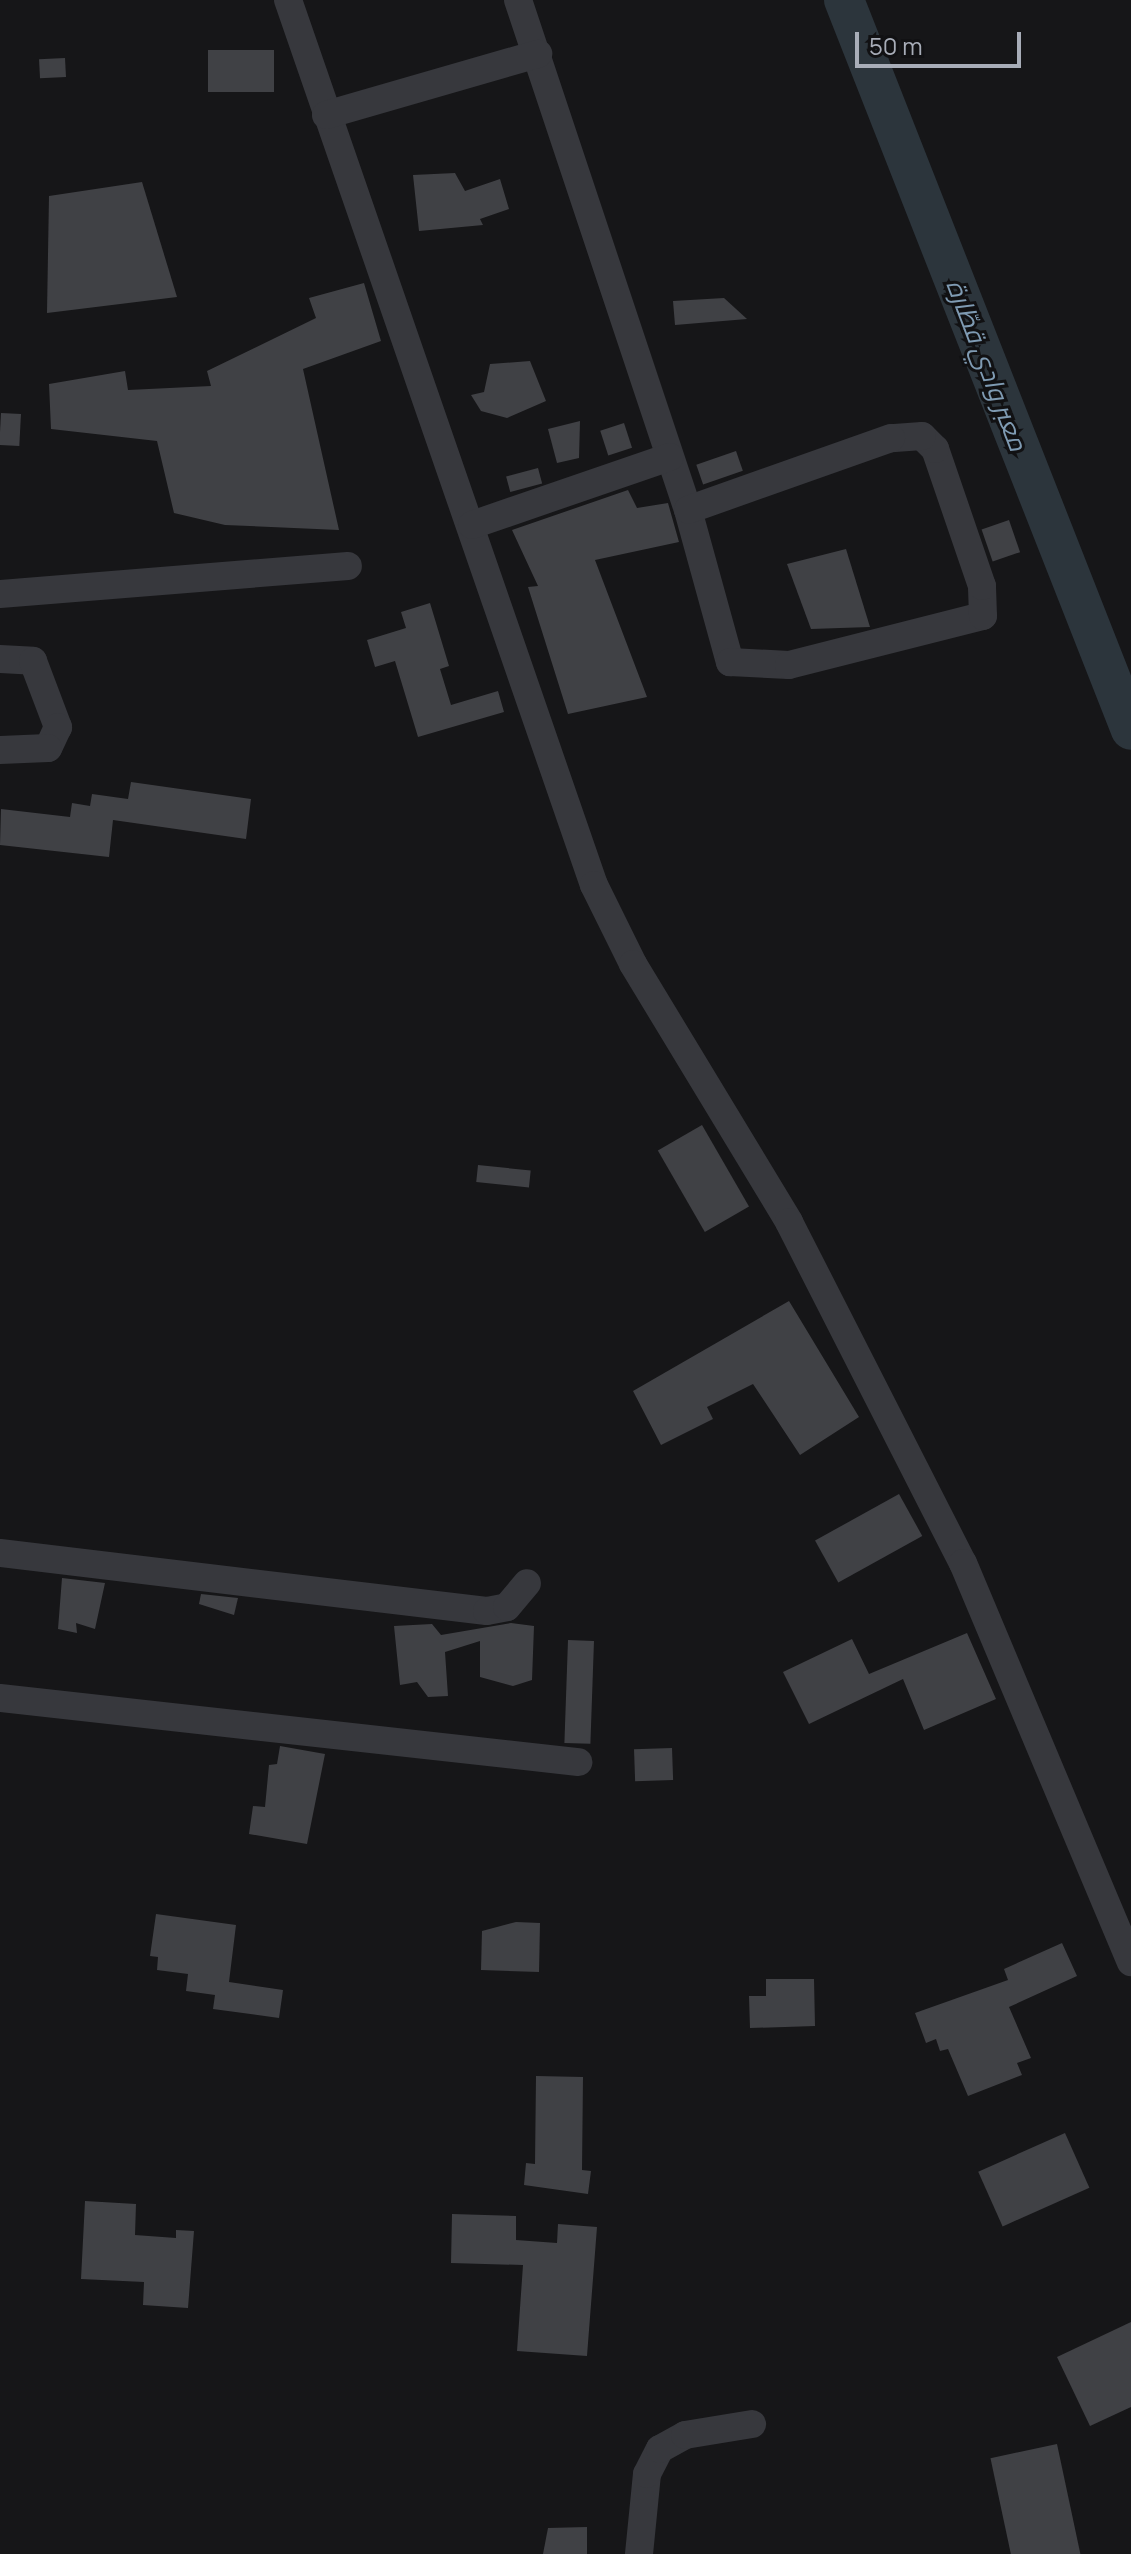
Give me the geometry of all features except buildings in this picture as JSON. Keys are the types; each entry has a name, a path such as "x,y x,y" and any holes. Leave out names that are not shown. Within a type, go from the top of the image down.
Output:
{"street":[{"path":"288,0 594,885 633,964 789,1222 963,1563 1131,1962"},
{"path":"518,0 688,510 730,662 789,665 983,616 982,586 935,449 922,436 891,438 688,510"},
{"path":"326,115 538,54"},
{"path":"472,525 670,457"},
{"path":"0,594 348,566"},
{"path":"0,659 33,661 58,727 48,748 0,750"},
{"path":"0,1553 487,1611 507,1607 527,1583"},
{"path":"0,1698 578,1762"},
{"path":"639,2554 647,2474 660,2449 685,2435 752,2424"}],"waterway":[{"name":"معبر وادي قطّارة","path":"844,0 1131,730"}]}
